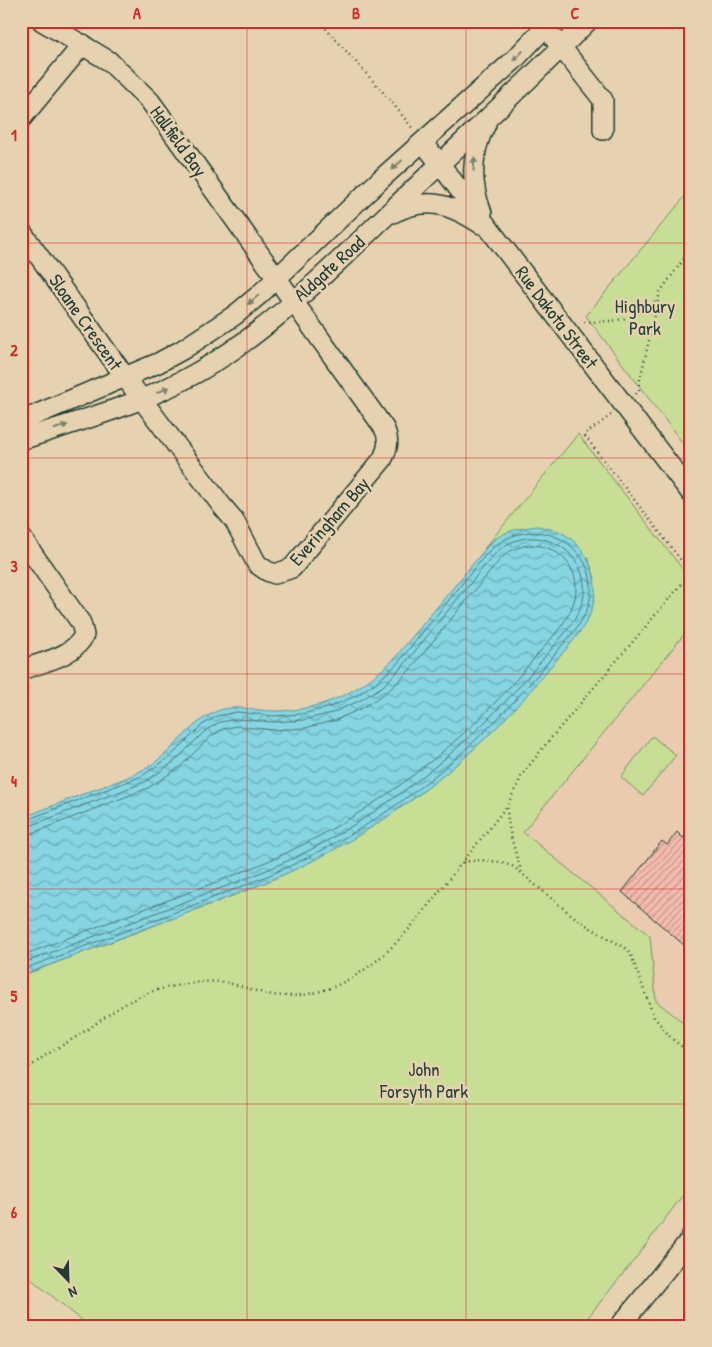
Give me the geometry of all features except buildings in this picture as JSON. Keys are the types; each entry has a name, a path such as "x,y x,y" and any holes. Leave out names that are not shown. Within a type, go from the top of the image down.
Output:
{"street":[{"name":"Hallfield Bay","path":"42,21 109,61 150,101 285,290"},
{"name":"Aldgate Road","path":"21,421 133,388 179,382 243,344 285,290 423,142 514,60 550,31 588,21"},
{"path":"550,31 603,100 603,130"},
{"name":"Aldgate Road","path":"21,440 133,388 158,362 211,332 235,315 285,290 385,216 490,115 550,31"},
{"path":"21,119 82,44"},
{"path":"488,228 477,195 473,169 475,150 479,137 490,115"},
{"name":"Rue Dakota Street","path":"423,142 691,493"},
{"path":"385,216 420,203 436,204 464,213 488,228"},
{"name":"Sloane Crescent","path":"21,231 133,388"},
{"name":"Everingham Bay","path":"133,388 234,520 257,564 275,574 292,568 382,460 388,443 384,428 285,290"},
{"path":"21,537 81,623 84,635 76,647 66,653 21,670"},
{"path":"620,1326 690,1240"}],"path":[{"path":"320,21 390,100 423,142"},
{"path":"21,1073 85,1031 110,1012 159,989 206,982 220,982 272,994 301,995 320,993 349,980 382,957 403,937 508,806 522,776 546,744 691,573 584,435 631,401 639,390 660,292 691,249"},
{"path":"584,322 622,320 635,315 658,300"},
{"path":"508,806 508,821 512,841 523,874"},
{"path":"463,862 480,860 501,862 514,867 588,927 628,949 632,955 654,1017 671,1038 691,1054"}],"shaded area":[{"path":"691,626 691,1029 656,1001 650,936 523,832"}],"green space":[{"name":"Highbury Park","path":"691,189 691,454 586,316"},
{"name":"John Forsyth Park","path":"578,434 691,580 691,626 523,832 650,936 656,1001 691,1029 691,1184 639,1254 581,1326 89,1326 21,1271 21,976 240,893 287,873 329,852 372,827 413,799 452,768 497,727 595,578 588,558 491,542 484,549"},
{"path":"652,736 676,755 643,796 621,777"}],"water":[{"path":"538,526 566,535 580,547 585,555 592,571 595,589 591,612 586,623 571,643 524,698 474,749 420,794 391,815 330,852 295,870 222,900 21,976 21,818 140,771 162,757 198,722 222,709 291,710 308,708 339,698 367,681 393,660 491,542 513,530"}]}
